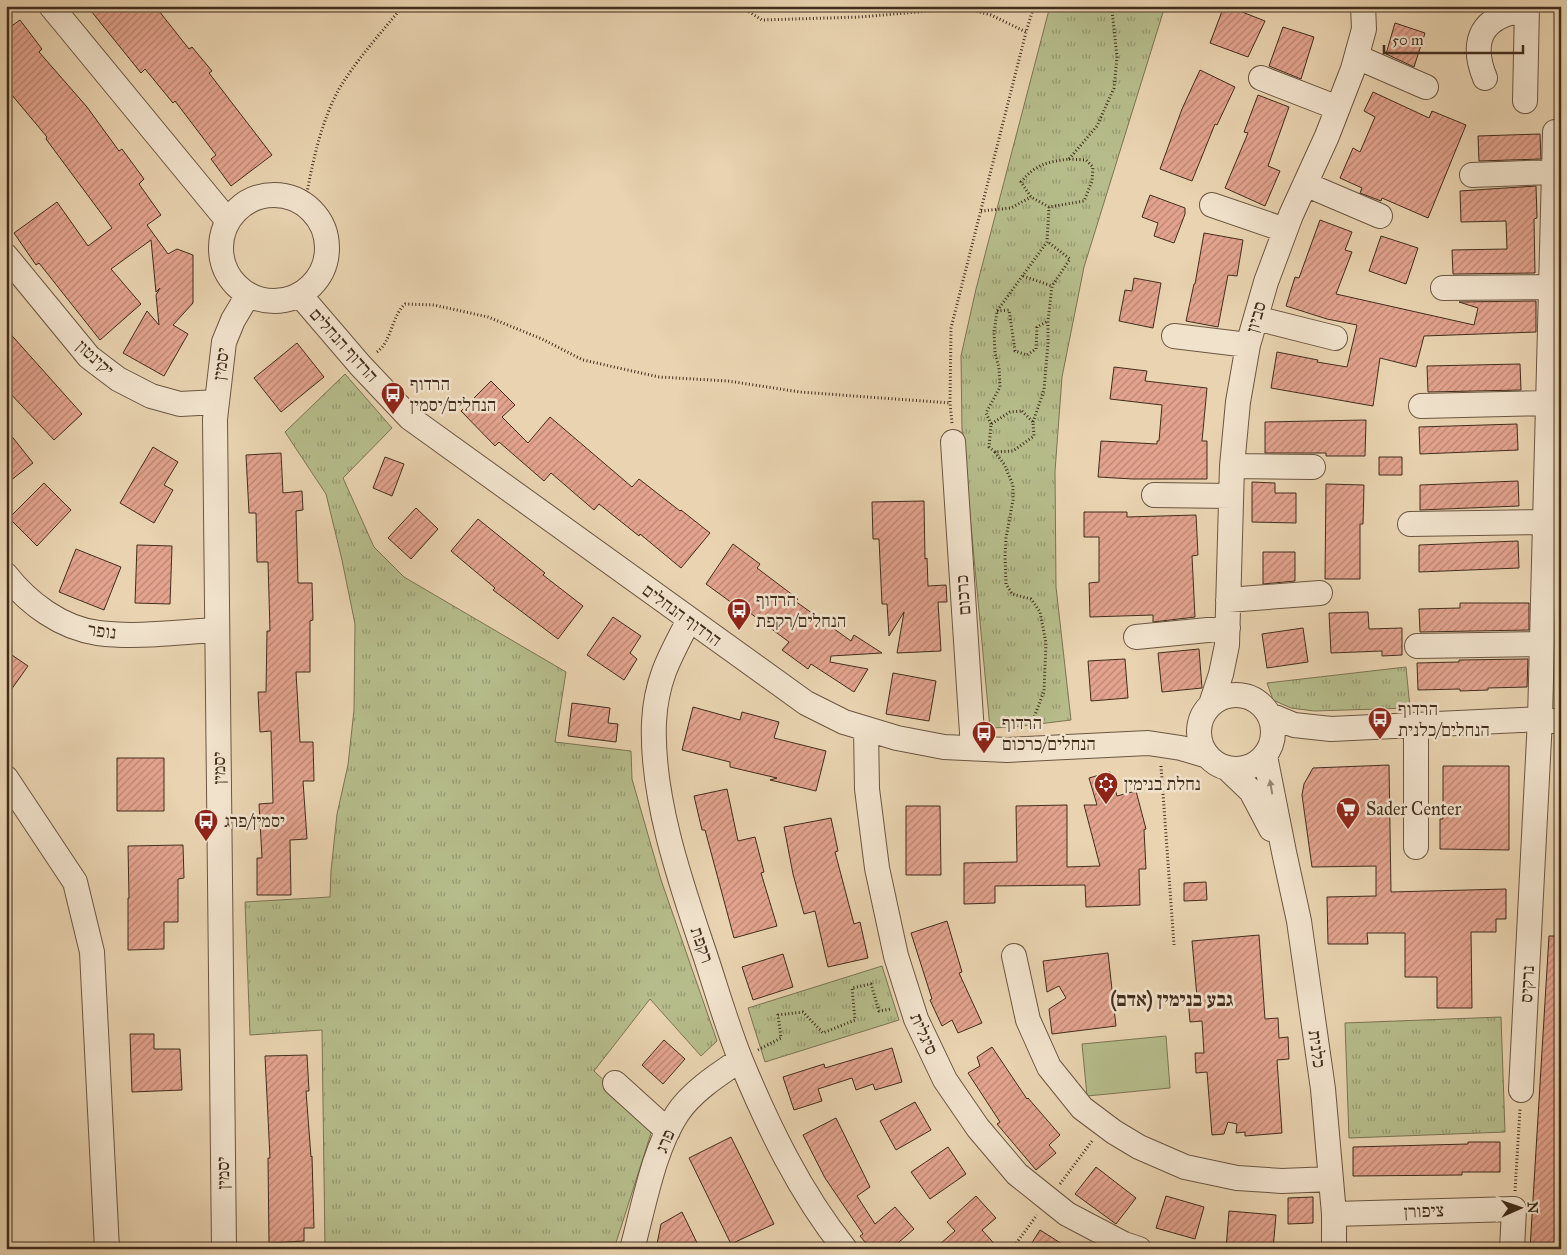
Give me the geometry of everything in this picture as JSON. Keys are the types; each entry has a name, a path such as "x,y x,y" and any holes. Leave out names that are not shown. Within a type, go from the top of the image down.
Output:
{"street":[{"path":"51,6 228,222"},
{"name":"סביון","path":"1207,709 1221,674 1227,637 1232,466 1238,402 1248,344 1266,282 1285,230 1338,108 1357,56 1364,29 1363,6"},
{"path":"1485,78 1479,63 1478,46 1483,32 1492,22 1508,14 1527,9 1525,101"},
{"path":"1357,56 1426,87"},
{"path":"1261,78 1338,108"},
{"name":"נרקיס","path":"1521,1090 1554,718 1542,644 1555,132"},
{"path":"1472,175 1554,172"},
{"path":"1305,184 1380,216"},
{"path":"270,194 289,196 305,203 318,216 326,232 328,251 324,269 314,284 300,295 283,301 265,301 248,295 235,284 226,270 221,254 222,237 228,222 238,208 253,198 270,194"},
{"path":"1212,204 1285,230"},
{"name":"יקינטון","path":"6,256 89,357 118,379 151,396 180,404 216,402"},
{"path":"1443,288 1551,287"},
{"name":"יסמין","path":"224,1249 215,419 224,342 233,320 248,295"},
{"name":"הרדוף הנחלים","path":"300,295 360,365 410,418 806,703 844,722 897,738 944,747 1007,750 1154,744 1181,748 1208,756"},
{"path":"1256,318 1335,338"},
{"path":"1174,336 1248,344"},
{"path":"1420,406 1548,403"},
{"name":"כרכום","path":"953,442 973,748"},
{"path":"1232,466 1313,467"},
{"path":"1154,495 1231,496"},
{"path":"1410,524 1545,522"},
{"name":"נופר","path":"6,574 19,592 45,612 70,625 97,633 128,634 217,630"},
{"path":"1228,600 1320,593"},
{"name":"רקפת","path":"689,620 666,664 658,691 654,723 656,762 666,823 685,895 740,1060 774,1134 799,1180 826,1226 845,1249"},
{"path":"1136,637 1227,637"},
{"name":"סביון","path":"1227,637 1234,673 1247,696"},
{"path":"1416,646 1542,644"},
{"path":"1234,694 1247,696 1260,703 1270,715 1274,735 1268,751 1258,763 1239,770 1228,769 1217,764 1202,747 1199,725 1207,709 1222,697 1234,694"},
{"name":"הרדוף הנחלים","path":"1154,744 1176,733 1207,709"},
{"path":"1270,715 1294,725 1330,729 1554,718"},
{"path":"1416,725 1416,847"},
{"name":"סיגלית","path":"866,729 867,789 877,868 896,956 916,1019 945,1080 978,1128 1017,1174 1067,1214 1124,1244 1139,1249"},
{"path":"1268,751 1330,729"},
{"name":"כלנית","path":"1268,751 1284,852 1302,939 1323,1089 1334,1214 1334,1249"},
{"name":"כלנית","path":"1228,769 1251,791 1284,852"},
{"path":"6,778 74,882 92,952 107,1249"},
{"path":"1014,956 1028,1020 1049,1067 1082,1108 1114,1132 1139,1147 1185,1167 1236,1178 1282,1181 1331,1179"},
{"name":"פרג","path":"632,1249 660,1148 677,1113 714,1077 740,1060"},
{"path":"615,1083 668,1131"},
{"path":"1512,1249 1514,1209"},
{"name":"ציפורן","path":"1334,1214 1514,1209"}],"path":[{"path":"305,203 313,159 324,124 339,90 362,55 403,6"},
{"path":"740,6 762,20 860,17 964,8 992,15 1026,32"},
{"path":"953,442 950,403 951,328 1034,6"},
{"path":"1069,159 1097,126 1114,88 1117,57 1112,10 1109,6"},
{"path":"1112,10 1116,6"},
{"path":"1069,159 1086,160 1093,167 1092,181 1084,200 1050,207 1031,197 1021,182 1030,171 1048,162 1069,159"},
{"path":"981,211 1011,208 1031,197"},
{"path":"1026,749 1032,720 1044,691 1046,643 1040,612 1031,599 1012,594 1006,584 1006,538 1013,500 1013,485 1004,464 989,447 991,424 986,413 1000,387 999,368 995,353 996,311 1047,242 1050,207"},
{"path":"995,452 1013,451 1034,436 1033,422 1044,390 1052,286 1070,259 1047,242"},
{"path":"1022,276 1052,286"},
{"path":"360,365 384,347 399,310 405,304 434,305 488,317 542,339 583,360 659,377 728,381 800,392 950,403"},
{"path":"996,311 1009,310 1015,350 1027,355 1036,349 1037,327 1048,321"},
{"path":"991,424 1010,412 1022,412 1033,422"},
{"path":"1154,744 1174,945"},
{"path":"740,1060 781,1038 778,1015 803,1012 823,1033 855,1020 852,988 872,984 879,1012 912,1006"},
{"path":"1514,1209 1521,1090"}],"green space":[{"path":"1050,6 1165,6 1084,267 1062,377 1055,471 1056,587 1071,720 990,728 962,430 961,356 976,289"},
{"path":"345,374 392,428 343,478 374,547 404,577 566,672 555,742 631,751 632,779 661,880 717,1041 701,1056 650,999 594,1071 653,1127 614,1249 325,1249 322,1030 250,1035 245,902 330,897 337,814 348,765 354,710 355,624 326,494 285,432"},
{"path":"1406,667 1410,708 1314,711 1291,708 1273,700 1267,683"},
{"path":"1558,750 1561,750 1561,779 1556,778"},
{"path":"882,966 899,1020 765,1062 748,1008"},
{"path":"1501,1017 1505,1132 1349,1138 1345,1023"},
{"path":"1166,1036 1170,1088 1087,1096 1082,1044"}],"building":[{"path":"87,6 155,6 189,49 192,47 212,71 209,73 272,155 231,186 211,159 216,155 175,101 173,103 145,69 141,73"},
{"path":"1224,6 1265,21 1248,57 1210,43"},
{"path":"20,20 42,49 39,52 87,107 119,151 122,149 144,179 139,184 161,215 147,225 168,254 177,249 193,255 193,303 173,325 188,334 164,376 123,353 147,311 159,325 156,295 160,288 156,292 151,240 111,269 141,304 100,340 39,263 36,265 14,233 57,202 88,246 112,228 46,139 47,137 6,88 6,30"},
{"path":"1395,23 1425,33 1414,67 1386,54"},
{"path":"1283,27 1314,37 1301,79 1269,66"},
{"path":"1200,70 1235,87 1217,125 1215,124 1192,181 1160,169 1182,109"},
{"path":"1373,92 1429,118 1432,111 1466,125 1428,218 1382,198 1381,201 1360,193 1362,188 1340,178 1353,148 1360,152 1375,117 1364,111"},
{"path":"1258,95 1289,107 1268,166 1280,171 1265,206 1225,188 1248,133 1244,132"},
{"path":"1540,134 1541,159 1479,161 1478,136"},
{"path":"1536,186 1537,218 1534,219 1535,273 1453,274 1452,250 1507,249 1506,221 1461,222 1460,191"},
{"path":"1150,195 1185,208 1185,214 1174,243 1154,236 1158,223 1142,217"},
{"path":"1320,220 1352,232 1345,250 1352,252 1336,294 1474,325 1478,308 1459,302 1536,301 1536,332 1424,336 1416,367 1380,358 1373,406 1271,388 1277,352 1347,367 1357,325 1327,319 1286,306 1295,277 1299,278"},
{"path":"1204,233 1243,240 1237,276 1228,275 1218,327 1186,321"},
{"path":"1381,236 1418,248 1406,284 1369,271"},
{"path":"1134,278 1161,283 1153,328 1119,321 1125,290 1132,291"},
{"path":"6,329 82,414 54,440 6,389"},
{"path":"297,343 324,377 281,412 254,378"},
{"path":"1520,364 1521,390 1428,392 1427,366"},
{"path":"1114,367 1147,371 1145,381 1207,388 1202,441 1207,441 1207,479 1098,477 1101,441 1157,444 1157,441 1159,441 1162,405 1110,399"},
{"path":"491,381 515,405 502,417 528,443 550,417 632,487 639,479 710,533 681,568 640,534 639,536 599,504 594,510 551,473 544,481 499,442 495,446 461,411"},
{"path":"1366,420 1365,456 1326,456 1326,453 1265,453 1265,422"},
{"path":"1517,424 1518,450 1420,454 1419,427"},
{"path":"6,429 33,463 6,484"},
{"path":"153,447 178,462 164,485 173,490 154,523 120,503"},
{"path":"281,453 283,493 302,491 303,510 296,511 298,583 312,583 313,620 310,621 310,672 296,672 300,742 313,742 314,781 303,781 307,839 290,840 291,895 257,895 257,858 262,858 259,804 273,803 271,731 260,732 258,692 266,692 267,631 270,631 268,562 257,562 256,513 249,513 246,455"},
{"path":"385,457 404,464 392,496 373,488"},
{"path":"1379,457 1402,457 1402,475 1379,475"},
{"path":"1518,481 1519,506 1420,510 1420,485"},
{"path":"1252,482 1275,483 1275,493 1296,493 1296,523 1252,522"},
{"path":"44,483 71,510 37,546 9,518"},
{"path":"1326,484 1364,485 1363,524 1360,524 1360,579 1325,579"},
{"path":"924,501 925,559 927,558 928,586 946,585 947,602 938,602 941,651 897,653 904,612 889,636 887,604 882,604 879,539 873,539 872,502"},
{"path":"416,508 438,529 411,559 388,538"},
{"path":"1084,512 1127,512 1127,517 1196,515 1198,555 1192,556 1195,617 1153,622 1153,615 1090,617 1089,583 1099,582 1099,537 1084,537"},
{"path":"478,519 545,573 543,575 583,606 558,639 493,590 495,588 451,551"},
{"path":"1518,541 1519,568 1419,572 1419,545"},
{"path":"733,544 760,564 757,568 798,599 795,601 851,641 854,635 882,653 831,656 830,662 868,669 854,692 811,664 808,669 782,650 789,642 734,601 732,603 706,584"},
{"path":"137,545 172,546 170,604 135,603"},
{"path":"76,549 121,567 104,610 59,592"},
{"path":"1263,552 1295,552 1295,581 1263,584"},
{"path":"1460,603 1529,603 1529,630 1420,632 1419,609 1460,608"},
{"path":"1368,612 1369,629 1402,628 1402,655 1382,656 1382,651 1331,653 1329,613"},
{"path":"613,617 641,636 630,653 637,659 624,680 587,655"},
{"path":"1303,628 1308,662 1267,668 1262,634"},
{"path":"1199,649 1202,688 1162,692 1158,653"},
{"path":"6,651 28,666 6,697"},
{"path":"1125,659 1128,698 1091,701 1088,661"},
{"path":"1528,659 1527,687 1460,691 1460,689 1418,690 1417,663"},
{"path":"893,673 936,681 929,721 886,714"},
{"path":"572,703 610,708 608,723 618,724 616,742 568,736"},
{"path":"693,707 740,720 742,712 779,722 774,738 826,751 816,791 770,780 777,778 730,767 730,762 682,750"},
{"path":"117,758 164,758 164,811 117,811"},
{"path":"1389,765 1391,892 1506,889 1506,919 1496,919 1496,932 1471,932 1472,1008 1437,1008 1437,977 1405,977 1405,933 1367,933 1368,944 1328,944 1327,897 1376,896 1376,866 1312,867 1302,795 1304,784 1313,768"},
{"path":"1443,766 1509,766 1509,850 1440,849 1440,819 1443,819"},
{"path":"1110,772 1117,796 1136,791 1146,829 1144,830 1146,869 1139,869 1140,905 1086,907 1085,885 995,886 995,903 964,904 964,863 1017,862 1016,806 1067,805 1067,867 1100,866 1084,805 1097,805 1089,778"},
{"path":"727,789 738,841 755,837 764,872 761,873 777,926 734,938 705,830 702,830 694,796"},
{"path":"906,806 940,806 941,875 906,875"},
{"path":"831,818 838,851 835,852 854,924 860,922 868,958 828,967 815,911 804,914 793,874 784,827"},
{"path":"183,845 184,878 178,879 178,922 164,922 164,949 128,950 128,846"},
{"path":"1206,882 1207,900 1184,901 1184,883"},
{"path":"947,921 962,972 959,973 982,1023 958,1033 952,1020 942,1026 930,1000 932,999 911,933"},
{"path":"1259,935 1265,1019 1278,1018 1279,1038 1288,1037 1289,1059 1277,1060 1282,1133 1245,1136 1245,1132 1236,1133 1237,1124 1228,1122 1224,1134 1212,1135 1207,1072 1196,1073 1195,1053 1204,1053 1202,1021 1190,1022 1188,998 1197,997 1192,941"},
{"path":"1549,936 1561,936 1561,1249 1530,1249"},
{"path":"1108,953 1116,1026 1052,1034 1049,1009 1066,998 1059,986 1047,992 1043,961"},
{"path":"783,954 793,987 753,1000 742,967"},
{"path":"130,1034 154,1034 154,1049 180,1049 182,1090 132,1092"},
{"path":"664,1040 685,1059 663,1084 642,1065"},
{"path":"992,1047 1027,1099 1060,1135 1049,1145 1056,1153 1036,1170 997,1124 1000,1122 968,1073 980,1066 977,1057"},
{"path":"892,1048 902,1082 875,1090 873,1084 856,1090 852,1078 818,1089 822,1101 794,1110 783,1077 824,1064 825,1068"},
{"path":"307,1055 309,1091 306,1091 312,1156 314,1228 304,1228 304,1241 269,1243 268,1158 270,1158 265,1056"},
{"path":"915,1102 931,1130 896,1150 880,1121"},
{"path":"836,1118 870,1187 857,1196 875,1224 895,1207 914,1229 891,1249 871,1249 860,1236 863,1234 825,1178 803,1135"},
{"path":"731,1137 774,1224 731,1244 689,1158"},
{"path":"1468,1142 1500,1142 1500,1172 1462,1172 1462,1175 1353,1176 1353,1147 1468,1144"},
{"path":"948,1147 966,1174 930,1199 911,1172"},
{"path":"1096,1167 1136,1198 1116,1224 1075,1194"},
{"path":"976,1196 996,1218 982,1230 999,1249 934,1249 955,1231 947,1222"},
{"path":"1166,1196 1204,1207 1195,1239 1156,1228"},
{"path":"1313,1197 1313,1223 1288,1224 1288,1198"},
{"path":"1229,1211 1276,1215 1273,1249 1226,1249"},
{"path":"682,1212 700,1249 656,1249 661,1224"},
{"path":"1040,1230 1070,1249 1028,1249"}],"place":[{"name":"הרדוף הנחלים/יסמין","path":"393,415"},
{"name":"הרדוף הנחלים/רקפת","path":"739,631"},
{"name":"הרדוף הנחלים/כלנית","path":"1380,740"},
{"name":"הרדוף הנחלים/כרכום","path":"984,754"},
{"name":"נחלת בנימין","path":"1106,805"},
{"name":"Sader Center","path":"1348,830"},
{"name":"יסמין/פרג","path":"206,842"}],"district":[{"name":"גבע בנימין (אדם)","path":"1172,999"}]}
